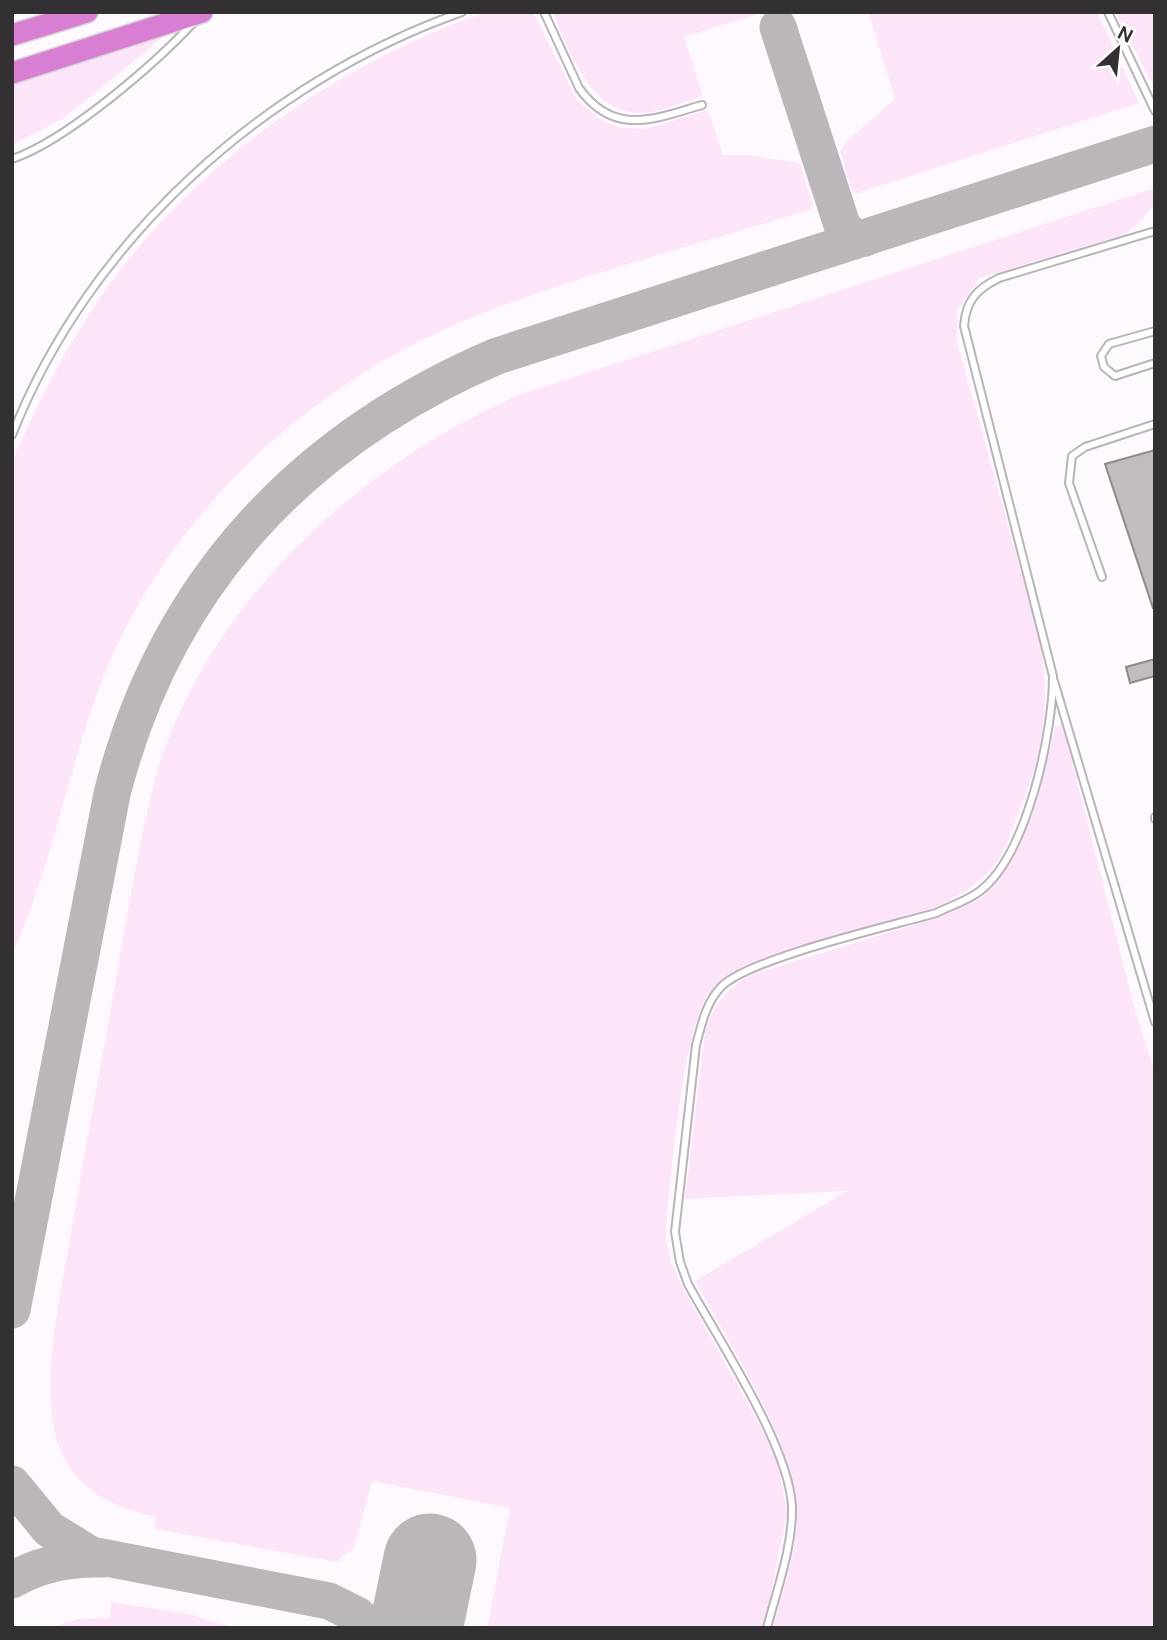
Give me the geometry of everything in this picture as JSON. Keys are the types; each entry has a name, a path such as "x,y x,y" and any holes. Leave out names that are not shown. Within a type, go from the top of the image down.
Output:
{"highway":[{"path":"12,35 87,12"},
{"path":"12,73 203,12"}],"lane":[{"path":"12,159 58,135 111,96 172,46 203,12"},
{"path":"12,435 24,406 57,346 98,284 139,231 222,150 288,99 348,62 412,30 462,12"},
{"path":"544,12 579,88 587,99 606,113 636,121 702,105"},
{"path":"1108,12 1155,111"},
{"path":"1155,231 999,278 979,288 965,313 964,326 1053,676 1155,1022"},
{"path":"1155,331 1109,344 1101,356 1104,367 1115,376 1155,363"},
{"path":"1102,577 1069,483 1072,456 1085,447 1155,424"},
{"path":"768,1628 790,1530 792,1507 784,1465 688,1284 680,1262 675,1232 696,1045 704,1015 722,987 758,966 936,913 979,891 996,874 1008,854 1034,791 1049,721 1053,676"}],"shaded area":[{"path":"486,12 533,12 577,100 601,120 622,128 646,129 708,110 723,155 747,155 800,163 813,206 809,210 604,271 483,313 424,339 368,370 315,406 265,447 220,493 179,542 144,595 114,652 86,727 41,880 12,954 12,462 38,406 83,324 118,272 174,209 212,172 296,107 341,79 437,31"},
{"path":"553,12 764,12 684,37 703,96 664,109 640,113 623,111 595,92 574,61"},
{"path":"868,12 1097,12 1139,103 857,193 852,191 840,151 847,141 895,99"},
{"path":"1115,12 1155,12 1155,89"},
{"path":"163,37 64,118 12,145 12,84"},
{"path":"1155,188 1155,204 1135,227 1123,235 979,278 957,311 957,341 1040,641 1045,685 1043,725 1036,764 1001,854 992,868 974,885 951,900 924,912 865,932 774,956 734,972 710,992 700,1009 692,1037 679,1108 666,1235 670,1260 685,1292 770,1443 778,1465 787,1513 764,1628 487,1628 510,1508 372,1481 354,1548 336,1562 155,1529 156,1517 108,1501 94,1492 71,1470 56,1438 50,1392 51,1368 60,1296 138,857 156,775 180,711 204,666 232,623 265,581 339,507 381,475 424,445 516,396"},
{"path":"1056,726 1063,726 1134,1006 1155,1073 1155,1628 773,1628 796,1537 795,1495 788,1464 776,1432 744,1367 695,1281 847,1191 685,1199 705,1033 712,1014 722,999 734,986 751,975 942,916 983,897 1016,852 1033,814"},
{"path":"111,1602 189,1614 234,1628 49,1628 78,1619 110,1618"}],"building":[{"path":"1155,450 1155,608 1153,608 1105,464"},
{"path":"1155,659 1155,676 1130,683 1126,667"}],"taxiway":[{"path":"778,27 842,225 851,236 865,238"},
{"path":"12,1310 112,794 136,719 167,649 205,586 250,528 303,476 361,430 426,390 497,356 1155,144"},
{"path":"12,1484 49,1529 91,1555 329,1601 357,1615 371,1628"},
{"path":"12,1580 34,1569 56,1563 103,1559"}],"runway":[{"path":"416,1628 430,1560"}]}
